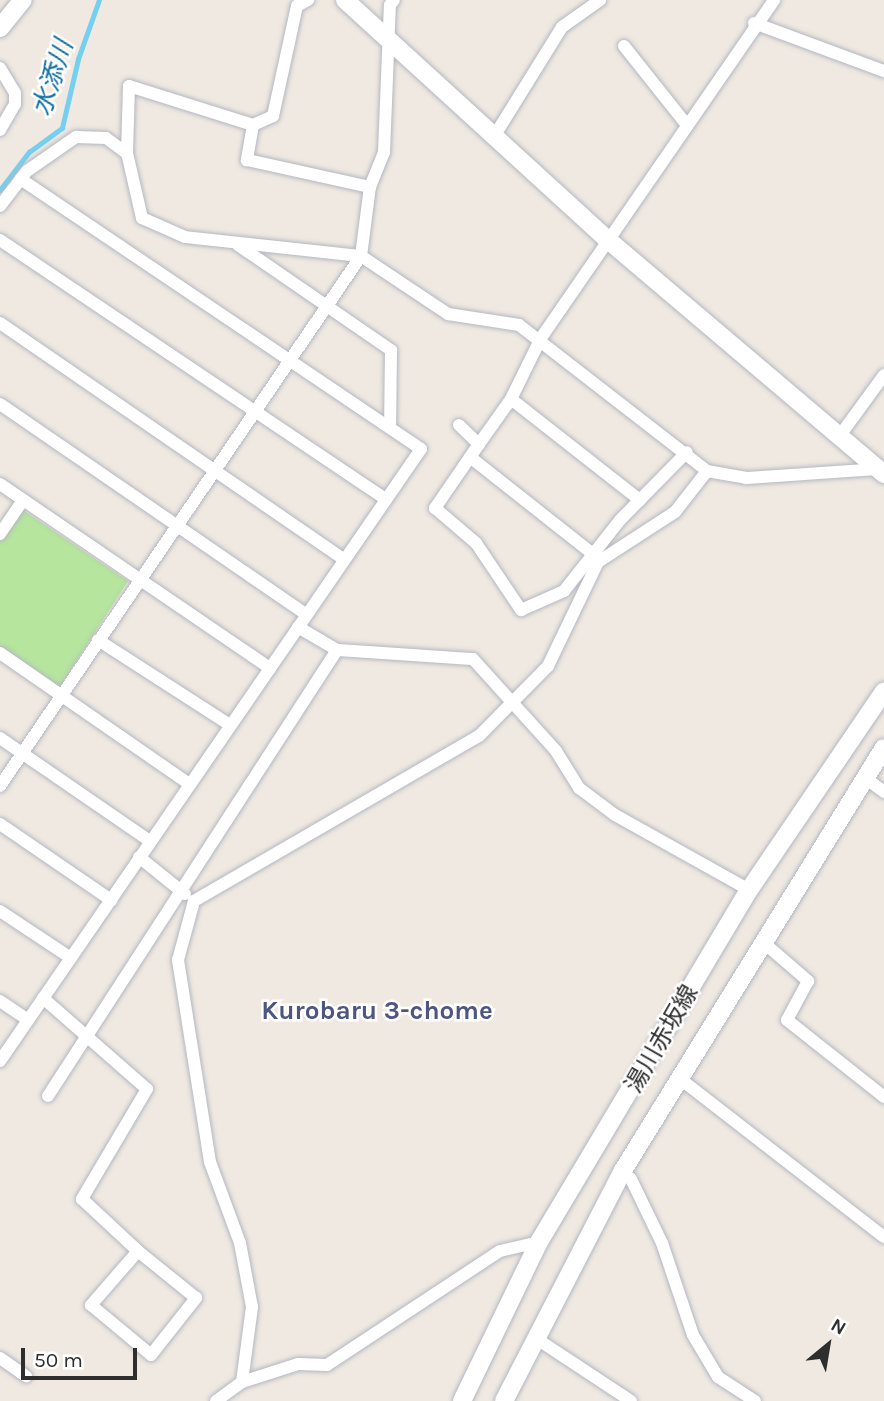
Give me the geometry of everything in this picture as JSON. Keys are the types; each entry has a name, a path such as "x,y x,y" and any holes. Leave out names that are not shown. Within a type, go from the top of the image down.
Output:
{"main road":[{"path":"0,27 23,0"},
{"path":"345,0 391,38 608,240 841,434 881,471"},
{"name":"湯川赤坂線","path":"462,1401 539,1242 749,890 884,691"},
{"name":"湯川赤坂線","path":"504,1401 534,1337 622,1171 884,748"}],"street":[{"path":"308,0 297,6 273,116 253,125 129,86 127,153 142,218 185,237 361,256 448,314 519,325 541,338 707,471 746,478 881,471"},
{"path":"0,786 361,256 370,187 384,152 391,38 390,5 394,0"},
{"path":"495,135 562,27 600,0"},
{"path":"687,453 640,500 564,591 521,610 476,543 435,508 511,399 541,338 754,23 774,0"},
{"path":"754,23 884,71"},
{"path":"624,46 686,124"},
{"path":"0,68 15,93 15,104 0,130"},
{"path":"253,125 247,160 370,187"},
{"path":"0,206 20,179 76,137 106,138 127,153"},
{"path":"0,1061 421,449 20,179"},
{"path":"0,240 254,413 386,499"},
{"path":"235,243 391,350 390,427"},
{"path":"0,323 343,559"},
{"path":"841,434 884,374"},
{"path":"511,399 640,500"},
{"path":"0,404 306,614"},
{"path":"459,425 479,444"},
{"path":"470,457 593,554"},
{"path":"242,1382 252,1307 240,1244 209,1162 178,960 194,901 479,736 548,666 598,562 675,512 707,471"},
{"path":"0,484 270,668"},
{"path":"0,534 23,500"},
{"path":"298,627 337,650 473,659 556,751 579,788 615,815 749,890"},
{"path":"98,640 230,724"},
{"path":"48,1096 85,1035 337,650"},
{"path":"0,653 189,783"},
{"path":"0,737 150,841"},
{"path":"865,778 884,792"},
{"path":"0,824 111,900"},
{"path":"139,857 194,901"},
{"path":"0,911 71,958"},
{"path":"763,942 808,981 787,1020 884,1097"},
{"path":"43,998 147,1089 82,1199 138,1251 196,1298 151,1355 91,1305 138,1251"},
{"path":"0,1001 28,1020"},
{"path":"679,1078 884,1237"},
{"path":"622,1171 631,1179 657,1231 693,1335 719,1377 755,1401"},
{"path":"216,1401 242,1382 298,1364 327,1365 500,1251 539,1242"},
{"path":"534,1337 631,1401"},
{"path":"0,1358 26,1376"}],"green space":[{"path":"23,510 128,581 59,688 0,650 0,539"}],"waterway":[{"name":"水添川","path":"0,190 29,152 62,128 78,59 99,0"}],"district":[{"name":"Kurobaru 3-chome","path":"377,1011"}]}
